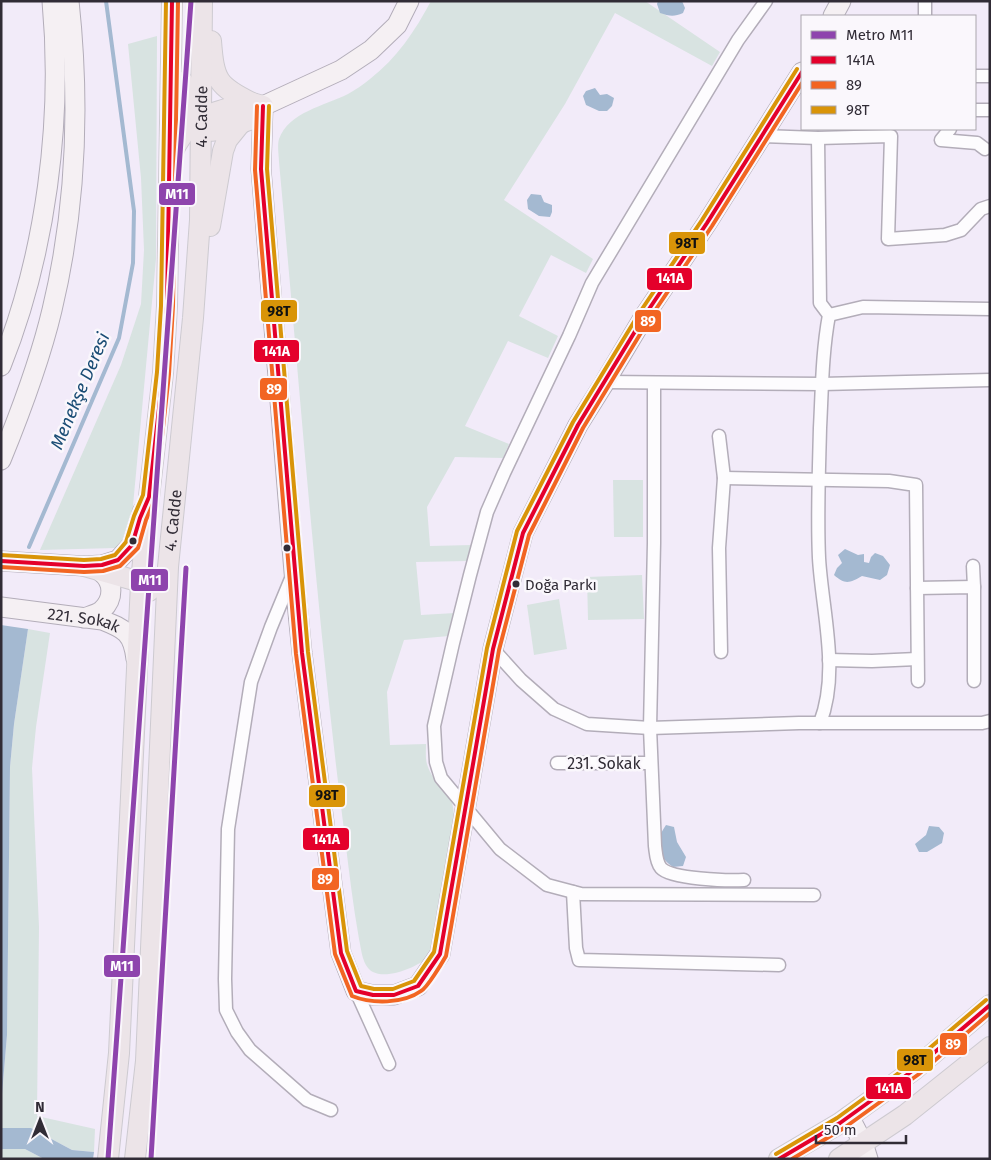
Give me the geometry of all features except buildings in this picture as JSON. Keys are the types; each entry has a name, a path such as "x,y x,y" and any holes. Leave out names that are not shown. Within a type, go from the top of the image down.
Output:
{"main road":[{"name":"4. Cadde","path":"108,1159 119,1053 141,583 164,373 167,306 172,1"},
{"path":"183,1 183,106 188,121 213,131 240,124 256,117 257,104"},
{"name":"4. Cadde","path":"135,1159 146,1061 168,567 195,301 200,220 198,124 202,1"},
{"path":"206,1 216,74 222,85 230,93 257,104"},
{"path":"170,160 179,138 198,124 237,106 257,104"},
{"path":"195,301 223,151 227,140 240,124"},
{"path":"93,569 127,577 141,583 151,594 154,601 162,684"},
{"path":"779,1159 849,1116 915,1069 990,1005"},
{"path":"839,1159 865,1151 905,1115 990,1047"}],"street":[{"path":"1,366 18,318 32,269 48,182 55,89 52,1"},
{"path":"1,460 39,358 61,266 74,153 75,90 73,38 69,1"},
{"path":"389,1064 356,991 342,954 302,653 257,104 342,70 371,50 396,25 409,1"},
{"path":"766,1 738,40 592,283 512,455 487,512 452,643 434,726 436,762 441,778 500,849 547,885 581,894 814,894"},
{"path":"833,15 840,1"},
{"path":"925,1 925,15"},
{"path":"356,991 373,994 394,994 418,986 440,954 493,649 523,533 578,425 645,315 801,74"},
{"path":"976,76 990,76"},
{"path":"976,110 990,110"},
{"path":"949,130 942,140 977,142 986,148"},
{"path":"761,136 818,138 891,133 888,238 945,235 961,230 981,209 990,206"},
{"path":"818,138 820,303 829,315 824,347 819,480 819,558 829,660 826,708 820,723"},
{"path":"829,315 863,307 990,309"},
{"path":"605,382 654,384 822,384 990,380"},
{"path":"654,384 654,543 650,728 657,861 666,872 675,875 728,881 744,880"},
{"path":"719,436 724,478 718,548 721,652"},
{"path":"724,478 889,481 916,485 918,682"},
{"path":"1,561 93,569 118,560 132,545 149,497"},
{"path":"1,556 20,562"},
{"path":"973,566 974,681"},
{"path":"84,618 101,612 110,600 112,592 110,584 93,569"},
{"path":"294,572 251,682 230,819 225,979 226,1010 237,1032 250,1050 306,1100 331,1110"},
{"path":"917,588 974,587"},
{"name":"221. Sokak","path":"1,607 102,620 122,628 127,632 133,645 137,668"},
{"path":"493,649 521,680 554,708 587,724 650,728 820,723 982,723 990,721"},
{"path":"829,660 917,659"},
{"name":"231. Sokak","path":"557,763 651,763"},
{"path":"573,892 576,948 579,960 779,965"},
{"path":"849,1116 865,1151"}],"shaded area":[{"path":"431,1 645,1 720,52 712,66 615,13 565,104 504,200 593,259 586,273 551,255 519,316 558,336 548,358 508,341 465,426 509,444 503,458 455,457 427,507 430,546 472,545 468,561 416,562 421,615 455,613 449,636 404,640 387,692 390,745 426,744 428,767 451,800 454,818 431,955 418,964 400,972 382,974 368,968 363,958 348,863 325,670 278,145 284,130 299,116 348,94 380,71 405,43"},
{"path":"157,36 156,259 131,527 126,539 116,548 40,550 121,365 141,304 144,250 141,178 128,44"},
{"path":"613,480 643,480 643,537 614,537"},
{"path":"642,575 644,619 588,620 587,577"},
{"path":"559,599 567,649 534,655 527,605"},
{"path":"28,629 50,633 32,768 39,927 37,1116 95,1129 94,1152 72,1150 31,1128 1,1128 7,1035 10,767 14,724"},
{"path":"1,1149 25,1149 44,1159 1,1159"}],"water":[{"path":"658,1 682,1 685,8 683,13 674,16 666,15 660,13"},
{"path":"595,88 600,95 607,94 614,98 612,106 607,111 599,111 586,105 583,96 586,91"},
{"path":"531,194 541,195 544,202 552,205 550,217 539,216 528,209 527,200"},
{"path":"845,549 858,555 864,554 864,562 869,563 875,553 883,556 890,565 887,575 880,580 862,576 848,582 841,580 834,575 842,563 838,555"},
{"path":"1,625 28,629 14,724 10,767 7,1035 1,1106"},
{"path":"666,825 674,827 677,842 686,857 683,866 673,867 660,853 658,843"},
{"path":"929,826 939,827 944,833 942,843 927,852 919,852 915,844 926,835"},
{"path":"1,1128 31,1128 72,1150 94,1152 93,1159 44,1159 25,1149 1,1149"}],"waterway":[{"name":"Menekşe Deresi","path":"29,547 119,338 133,263 134,211 106,1"}],"metro line":[{"name":"M11","path":"108,1159 191,1"},
{"name":"M11","path":"151,1159 186,568"}],"transit line":[{"name":"98T","path":"1,555 84,560 101,559 115,555 126,542 143,495 157,372 161,306 166,1"},
{"name":"141A","path":"1,561 84,566 102,565 118,560 132,545 149,497 163,373 167,306 172,1"},
{"name":"89","path":"1,567 84,572 103,571 120,566 138,548 146,520 155,499 169,374 173,306 178,1"},
{"name":"98T","path":"269,106 267,169 308,652 347,951 361,986 374,989 393,989 414,981 434,952 487,648 517,531 573,422 640,312 702,220 797,69"},
{"name":"141A","path":"263,106 261,169 302,653 341,953 356,991 373,995 394,995 418,986 440,954 493,649 523,533 578,425 645,315 707,223 801,74"},
{"name":"89","path":"257,106 255,170 296,654 335,954 352,996 360,999 387,1001 405,998 424,989 446,956 499,650 529,535 583,428 650,318 712,226 801,85"},
{"name":"98T","path":"776,1154 837,1118 911,1064 986,1000"},
{"name":"141A","path":"779,1159 840,1123 915,1069 990,1005"},
{"name":"89","path":"792,1159 844,1128 919,1074 990,1013"}],"place":[{"name":"Doğa Parkı","path":"516,584"}]}
